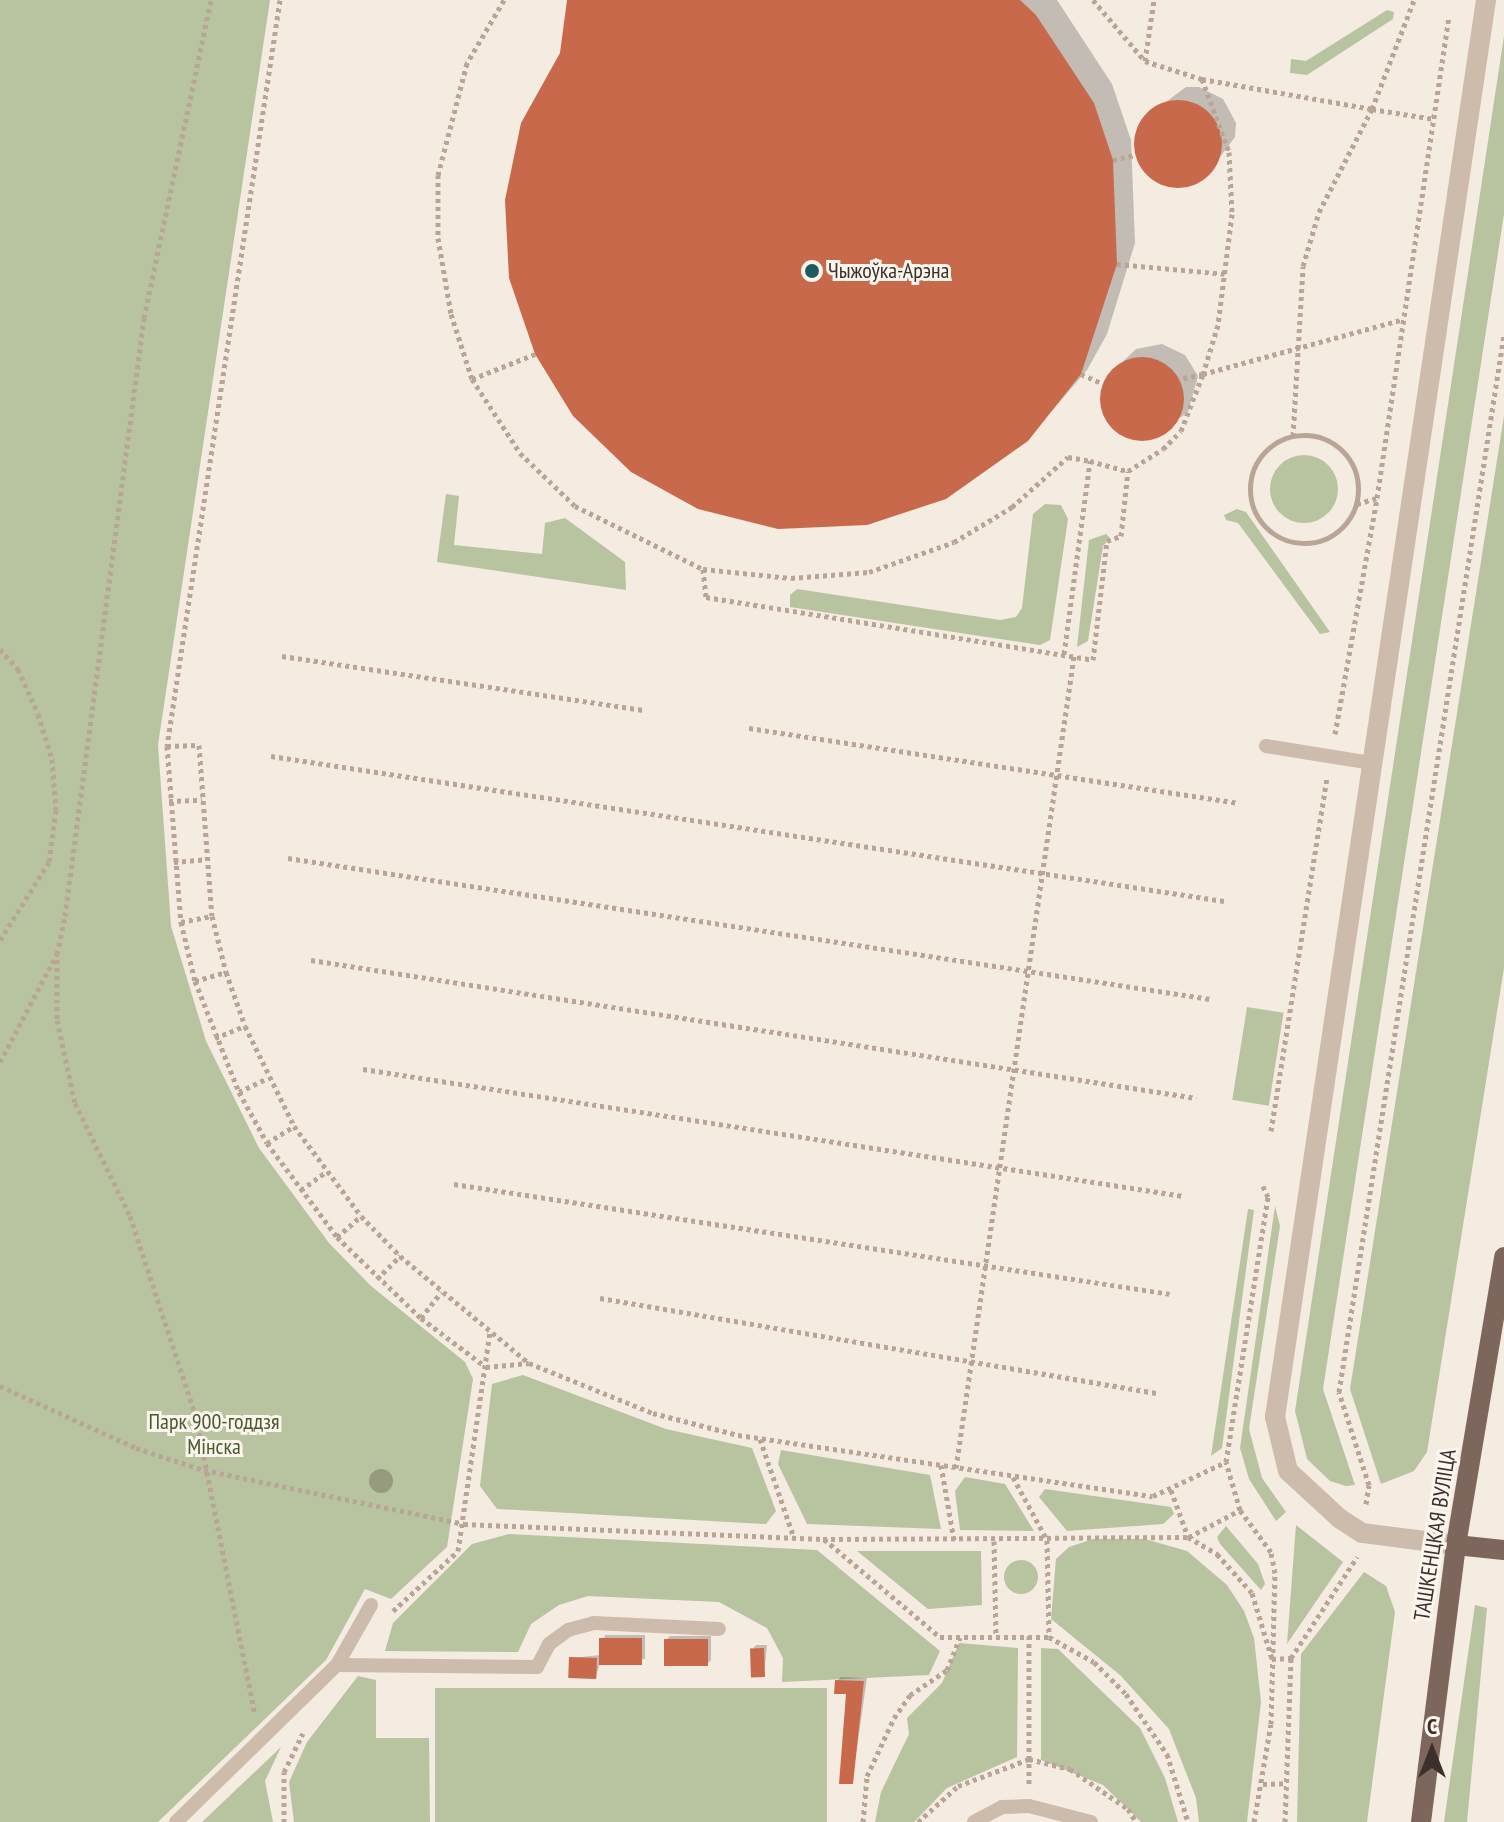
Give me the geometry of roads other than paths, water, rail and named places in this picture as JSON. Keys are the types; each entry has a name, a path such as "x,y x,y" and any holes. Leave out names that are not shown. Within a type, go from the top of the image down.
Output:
{"main road":[{"name":"ТАШКЕНЦКАЯ ВУЛІЦА","path":"1421,1822 1456,1545 1504,1257"},
{"path":"1456,1545 1504,1550"}],"street":[{"path":"1456,1545 1362,1533 1339,1518 1288,1471 1275,1417 1486,0"}],"lane":[{"path":"1266,746 1371,763"},
{"path":"176,1822 337,1665 371,1605"},
{"path":"337,1665 537,1667 549,1644 568,1630 594,1623 719,1629"},
{"path":"974,1822 1002,1807 1029,1806 1091,1822"}],"place":[{"name":"Чыжоўка-Арэна","path":"812,271"}],"park label":[{"name":"Парк 900-годдзя Мінска","path":"214,1434"}]}
